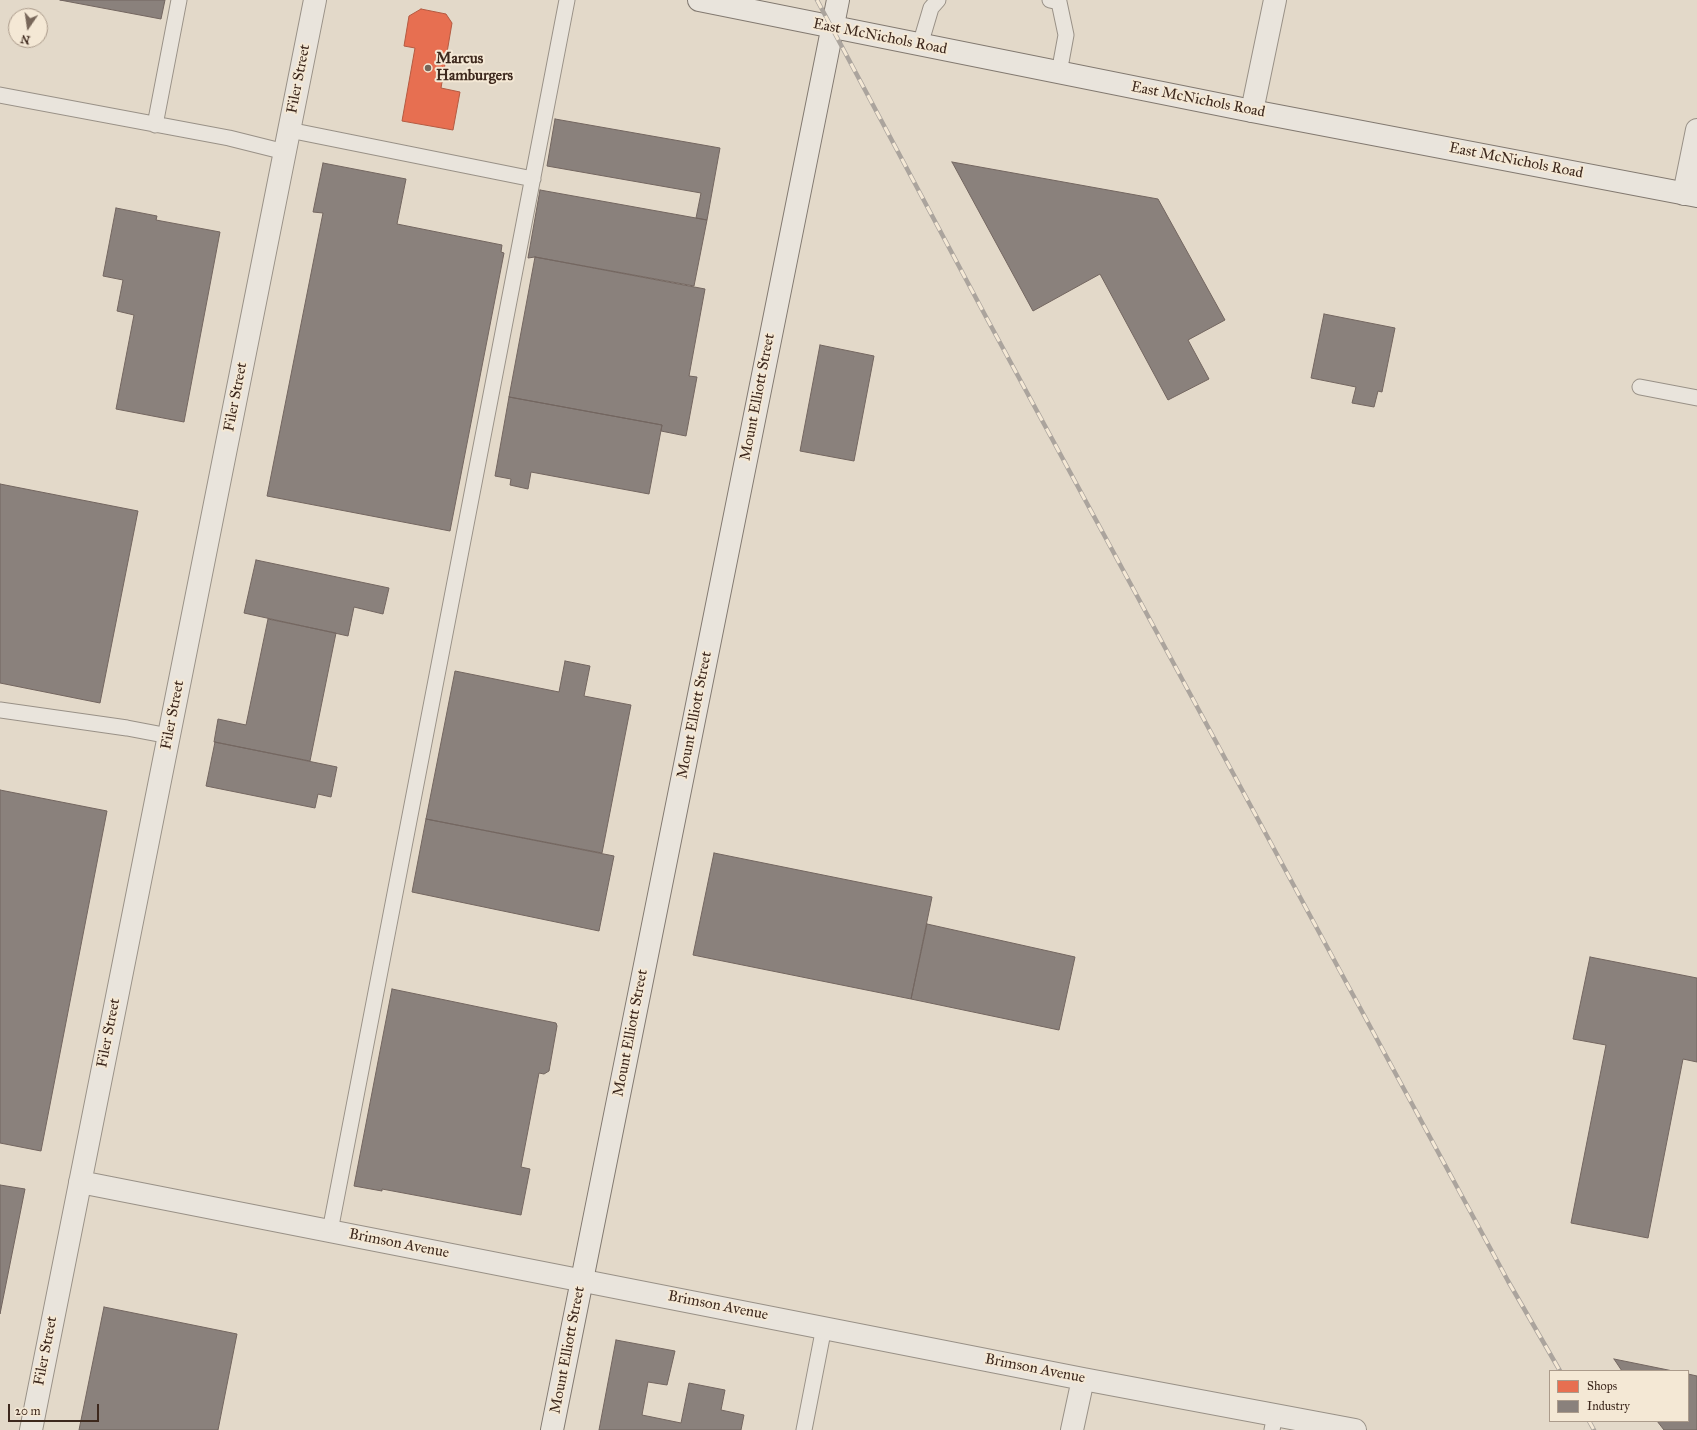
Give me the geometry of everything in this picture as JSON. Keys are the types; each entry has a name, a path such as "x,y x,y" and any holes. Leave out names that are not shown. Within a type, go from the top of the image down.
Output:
{"street":[{"name":"Filer Street","path":"31,1430 315,0"},
{"name":"East McNichols Road","path":"699,0 832,28 1252,111 1690,195"},
{"name":"Mount Elliott Street","path":"552,1430 838,0"},
{"path":"1252,111 1275,0"},
{"path":"1690,195 1697,130"},
{"name":"Brimson Avenue","path":"80,1182 1083,1379 1273,1422 1355,1430"},
{"path":"1072,1430 1083,1379"}],"lane":[{"path":"155,125 179,0"},
{"path":"330,1231 567,0"},
{"path":"920,45 931,8 938,0"},
{"path":"1056,1 1066,35 1059,73"},
{"path":"0,95 229,138 285,152"},
{"path":"289,130 533,179"},
{"path":"1640,387 1697,398"},
{"path":"0,710 127,728 169,736"},
{"path":"804,1430 824,1327"}],"building: Shops":[{"name":"Marcus Hamburgers","path":"421,9 446,14 452,23 441,88 460,92 453,130 402,121 415,48 404,46 409,16"}],"building: Industry":[{"path":"60,0 165,0 161,19"},
{"path":"555,119 720,148 707,220 696,218 701,193 547,166"},
{"path":"952,162 1158,199 1225,320 1188,340 1209,379 1168,400 1100,274 1033,311"},
{"path":"323,163 406,179 397,224 502,245 501,252 504,253 450,531 267,496 323,213 313,212"},
{"path":"540,190 707,220 694,286 535,257 528,258"},
{"path":"116,208 157,216 156,220 220,232 184,422 116,409 134,315 117,311 123,280 103,276"},
{"path":"535,257 705,289 689,376 697,377 686,436 661,431 662,425 509,397"},
{"path":"1324,314 1395,328 1382,392 1378,391 1374,407 1352,403 1356,387 1311,378"},
{"path":"820,345 874,356 854,461 800,451"},
{"path":"509,397 662,425 649,494 531,472 528,489 510,485 511,479 495,476"},
{"path":"0,484 138,511 100,703 0,683"},
{"path":"256,560 389,588 383,614 354,607 348,636 244,613"},
{"path":"268,619 336,633 310,761 214,742 218,719 246,725"},
{"path":"565,661 590,666 584,696 631,705 602,853 426,819 455,671 559,692"},
{"path":"215,742 337,767 331,797 318,794 315,808 206,786"},
{"path":"0,790 107,811 41,1151 0,1143"},
{"path":"426,819 614,856 599,931 412,892"},
{"path":"714,853 932,897 911,999 693,955"},
{"path":"927,924 1075,957 1059,1030 911,999"},
{"path":"1590,957 1697,978 1697,1062 1683,1059 1648,1238 1571,1223 1606,1045 1573,1039"},
{"path":"392,989 556,1023 557,1026 549,1071 544,1074 539,1073 521,1167 530,1169 521,1215 382,1189 382,1191 354,1186"},
{"path":"0,1185 25,1189 0,1314"},
{"path":"104,1307 237,1334 218,1430 79,1430"},
{"path":"616,1340 675,1351 667,1385 648,1382 642,1415 681,1423 689,1383 725,1390 721,1410 744,1415 741,1430 599,1430"},
{"path":"1614,1359 1668,1370 1621,1370"},
{"path":"1689,1374 1697,1376 1697,1430 1664,1430 1658,1422 1689,1422"}],"railway":[{"path":"817,0 985,315 1444,1163 1508,1281 1559,1370"},
{"path":"1590,1422 1594,1430"}],"place":[{"name":"Marcus Hamburgers","path":"428,68"}]}
